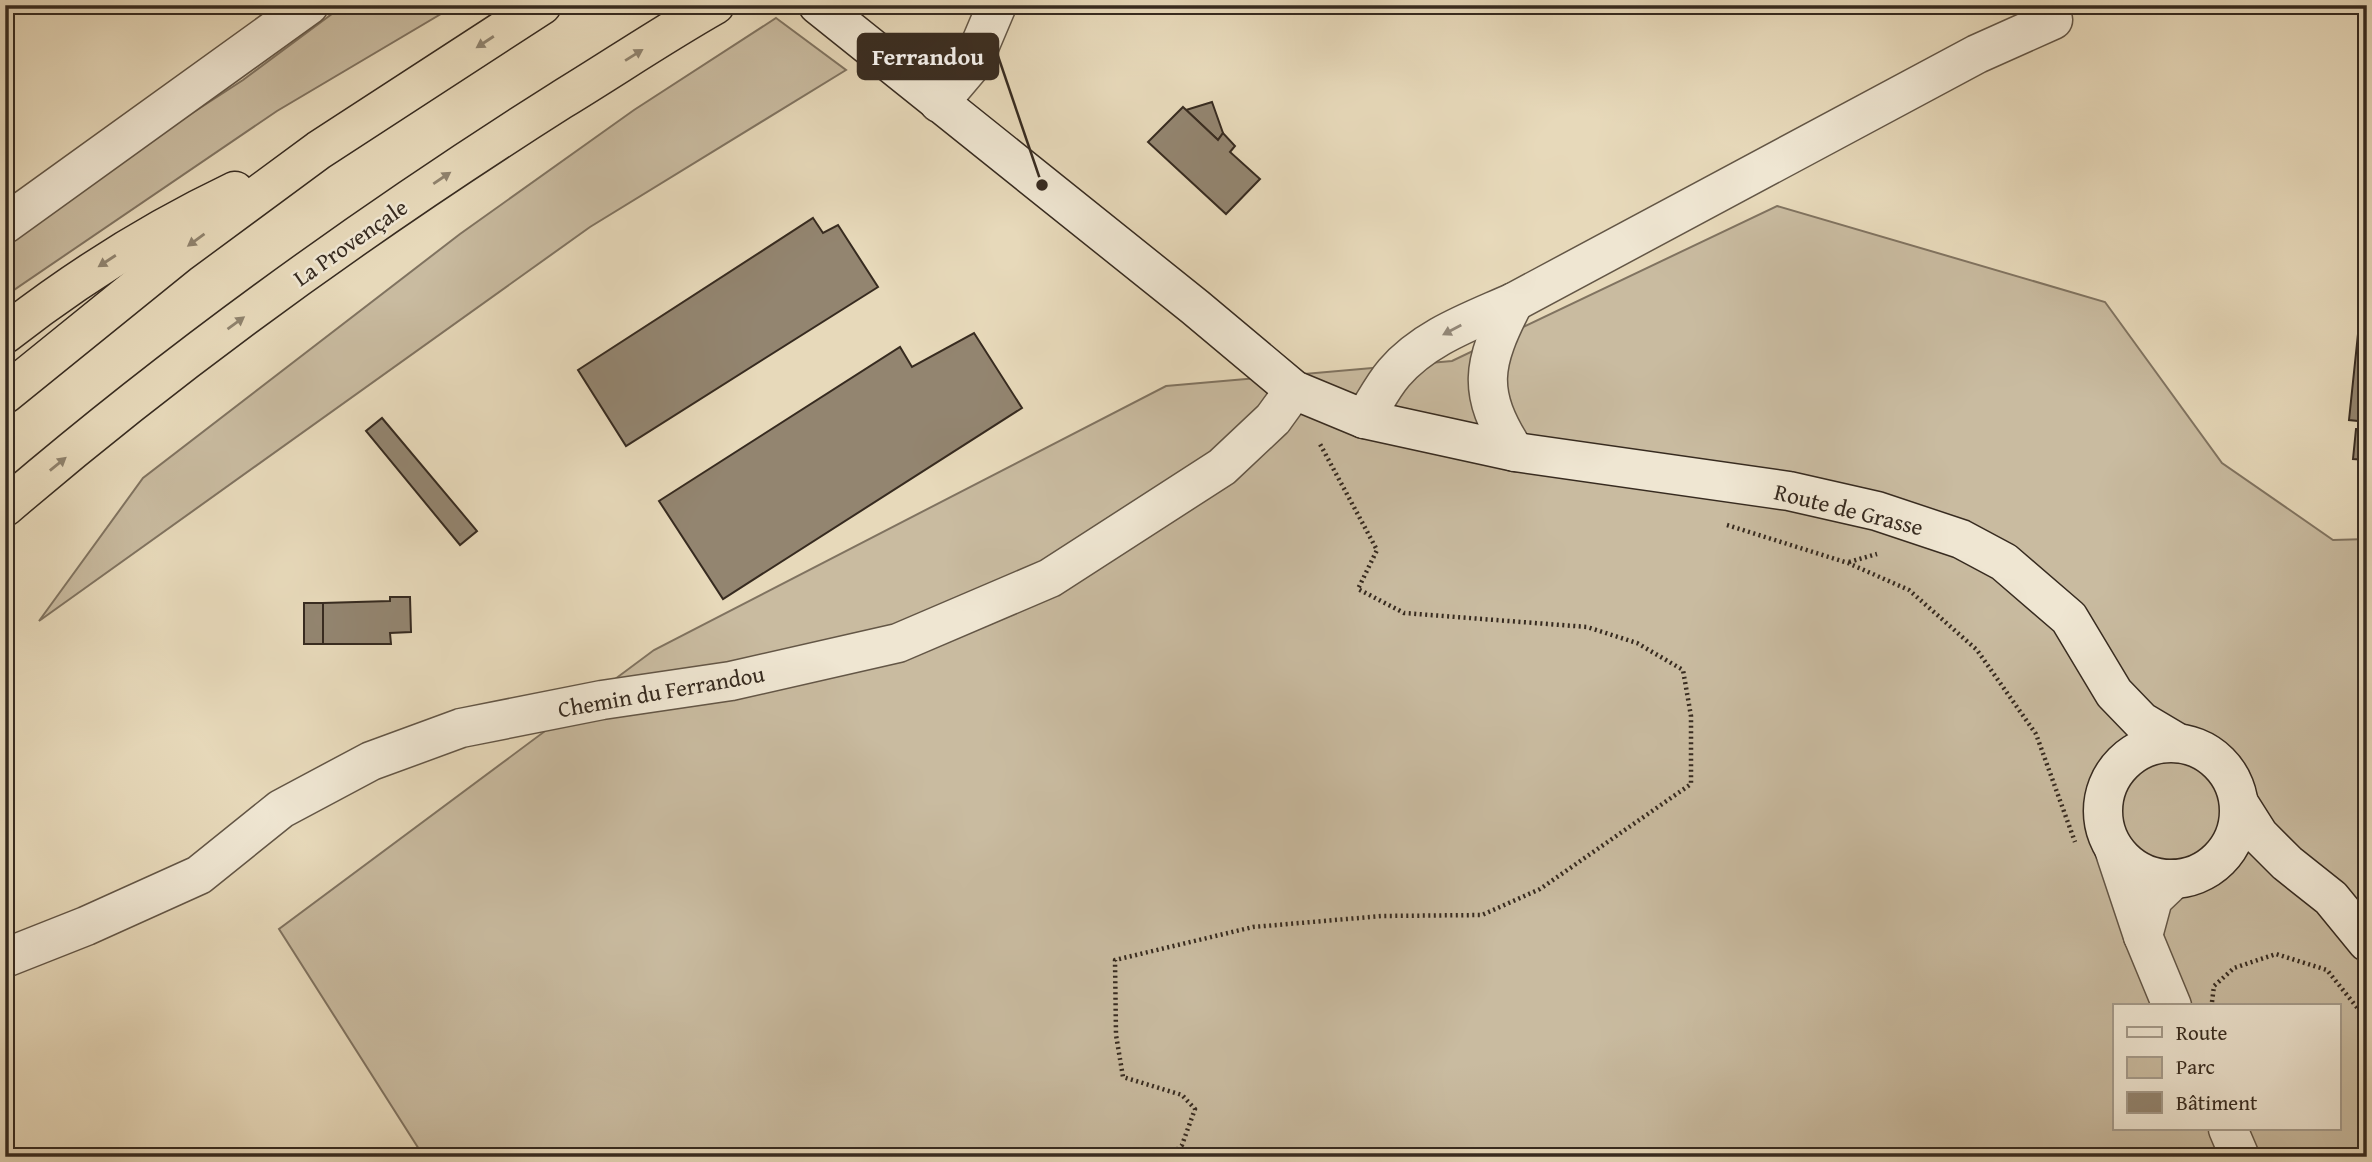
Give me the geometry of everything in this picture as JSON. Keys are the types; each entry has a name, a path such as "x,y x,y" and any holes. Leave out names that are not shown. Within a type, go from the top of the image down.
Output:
{"highway":[{"path":"5,394 178,254 319,150 542,5"},
{"name":"La Provençale","path":"5,507 201,349 349,240 502,138 715,5"},
{"path":"5,334 62,290 167,223 319,150"}],"street":[{"path":"5,224 309,5"},
{"name":"Route de Grasse","path":"818,5 883,60 1195,307 1294,390 1364,419 1515,452 1789,491 1877,511 1961,539 2004,562 2069,618 2114,693 2141,721 2178,743"},
{"path":"939,103 972,64 997,5"},
{"path":"1364,419 1394,373 1423,347 1458,327 1514,302 1978,54 2053,20"},
{"path":"1514,302 1500,329 1487,367 1489,405 1497,424 1515,452"},
{"name":"Chemin du Ferrandou","path":"5,958 199,875 281,809 371,761 461,728 602,699 731,681 898,643 1050,578 1222,467 1273,419 1294,390"},
{"name":"Route de Grasse","path":"2114,693 2123,729 2120,765"},
{"path":"2171,1004 2143,936 2105,828 2103,806 2108,784 2120,765 2137,752 2157,744 2178,743 2201,749 2220,762 2234,782 2240,805 2259,835 2287,863 2331,898 2367,942"},
{"path":"2217,862 2235,836 2240,805"},
{"path":"2114,849 2130,866 2151,876 2174,879 2197,874 2217,862 2254,857 2287,863"},
{"path":"2143,936 2153,899 2174,879"},
{"path":"2228,1130 2240,1157"}],"path":[{"path":"1169,1157 1182,1145 1195,1109 1182,1096 1123,1077 1116,1035 1115,960 1253,927 1382,916 1482,915 1540,890 1690,784 1691,716 1683,670 1637,643 1587,627 1404,613 1358,589 1377,550 1294,390"},
{"path":"1848,563 1909,590 1978,650 2036,734 2077,845"},
{"path":"2212,1004 2214,986 2234,968 2276,954 2327,970 2367,1020"}],"green space":[{"path":"344,5 456,5 277,111 5,296 5,242 63,197 243,80"},
{"path":"776,18 846,70 590,227 39,621 143,478 460,234 634,110"},
{"path":"1777,206 2105,302 2222,463 2333,540 2367,539 2367,1157 424,1157 279,929 654,650 1166,386 1452,361"}],"building":[{"path":"1212,102 1223,133 1218,140 1186,110"},
{"path":"1183,107 1218,140 1223,133 1235,146 1230,152 1260,179 1226,214 1148,142"},
{"path":"813,218 823,233 838,225 878,287 626,446 578,370"},
{"path":"2367,248 2367,422 2349,420"},
{"path":"974,333 1022,408 723,599 659,501 900,347 912,367"},
{"path":"382,418 477,531 460,545 366,431"},
{"path":"2356,429 2367,430 2367,460 2353,459"},
{"path":"390,597 410,597 411,632 390,633 391,644 323,644 323,603 390,601"},
{"path":"304,603 323,603 323,644 304,644"}],"place":[{"name":"Ferrandou","path":"1042,185"}]}
